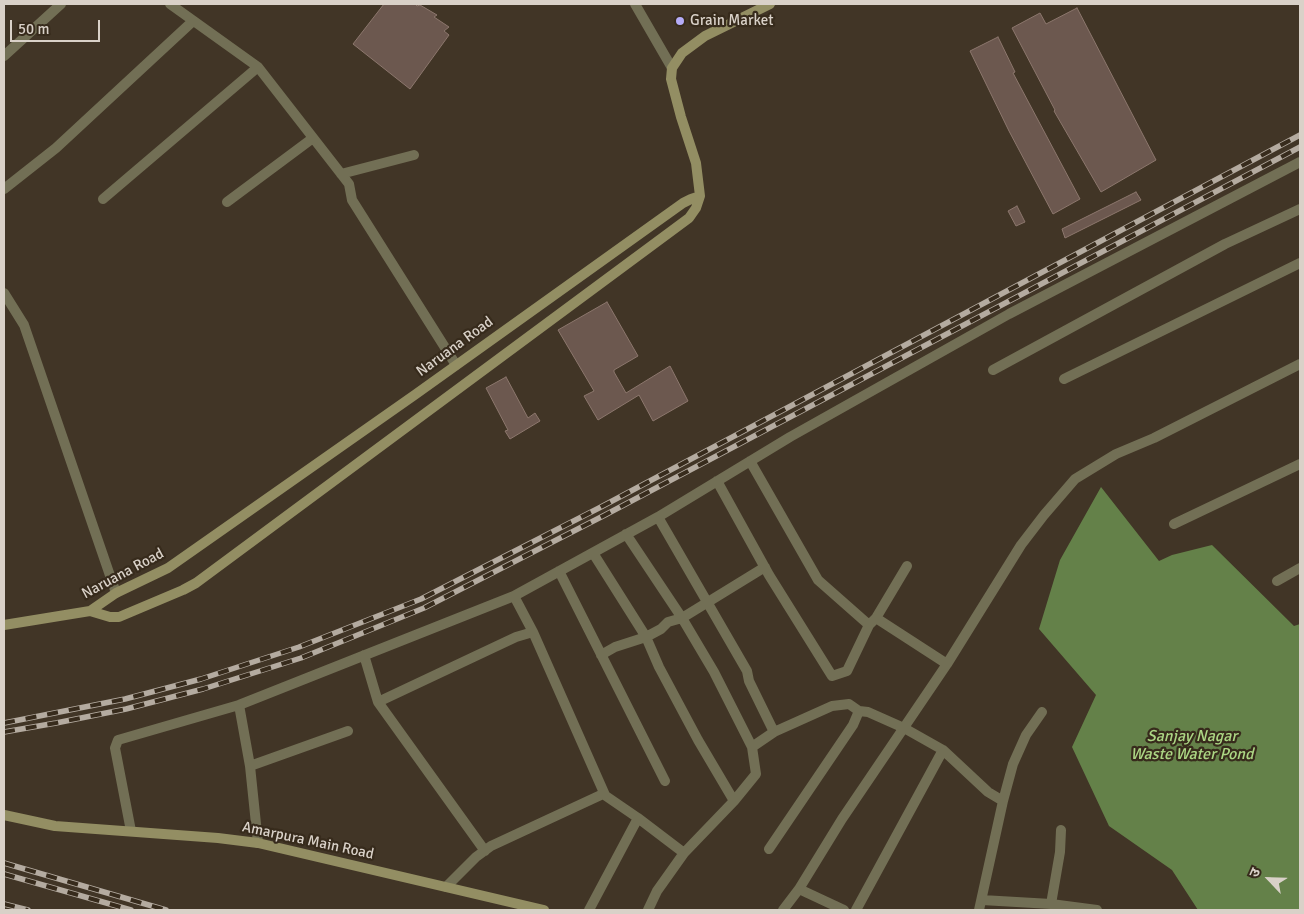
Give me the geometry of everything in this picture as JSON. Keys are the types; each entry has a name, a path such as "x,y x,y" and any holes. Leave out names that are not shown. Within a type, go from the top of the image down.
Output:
{"street":[{"path":"4,56 61,4"},
{"path":"170,4 258,68 349,184 352,200 456,364"},
{"path":"635,4 672,68"},
{"path":"90,612 110,617 119,617 196,583 686,221 696,208 700,196 696,163 671,79 672,68 682,53 705,36 770,4"},
{"path":"4,190 56,148 194,21"},
{"path":"104,199 258,68"},
{"path":"227,202 313,138"},
{"path":"341,174 414,155"},
{"path":"131,832 116,748 116,742 120,739 151,732 240,705 514,596 658,517 750,461 1010,314 1300,162"},
{"name":"Naruana Road","path":"4,625 90,612 116,593 168,568 683,203 700,196"},
{"path":"993,370 1225,244 1300,209"},
{"path":"1064,379 1300,263"},
{"path":"4,293 24,325 116,593"},
{"path":"783,910 799,889 842,819 947,664 1021,546 1044,515 1075,479 1116,454 1154,438 1300,364"},
{"path":"750,461 818,580 872,622 947,664"},
{"path":"1174,524 1300,464"},
{"path":"717,481 765,567 832,676 847,671 872,622 907,566"},
{"path":"658,517 747,671 749,681 774,732"},
{"path":"626,534 682,618 714,672 752,747 756,774 734,801 684,854 657,892 648,910"},
{"path":"592,553 646,637 698,740 734,801"},
{"path":"601,655 615,647 646,637 661,629 668,622 682,618 765,567"},
{"path":"1277,581 1300,568"},
{"path":"559,571 665,781"},
{"path":"514,596 533,632 605,795 684,854"},
{"path":"378,702 516,637 533,632"},
{"path":"364,655 378,702 485,851"},
{"path":"752,747 774,732 832,706 849,704 859,711 868,712 904,728 943,750 988,792 1003,800"},
{"path":"240,705 250,766 258,843"},
{"path":"769,850 853,725 859,711"},
{"path":"1042,712 1026,735 1013,764 1003,800 981,905 1052,904 1097,910"},
{"path":"250,766 348,731"},
{"path":"856,910 943,750"},
{"path":"446,887 485,851 509,837 598,795 605,795"},
{"name":"Amarpura Main Road","path":"4,815 54,826 218,838 258,843 544,910"},
{"path":"589,910 638,818"},
{"path":"1052,904 1060,852 1061,830"},
{"path":"799,889 844,910"}],"water":[{"name":"Sanjay Nagar Waste Water Pond","path":"1101,487 1159,561 1172,555 1212,545 1294,626 1300,624 1300,910 1198,910 1172,870 1109,826 1072,747 1096,695 1039,629 1060,560"}],"building":[{"path":"384,4 420,5 437,15 434,17 449,27 444,31 449,35 410,89 353,44"},
{"path":"1077,8 1156,160 1101,192 1054,111 1012,28 1040,13 1046,24"},
{"path":"998,37 1015,72 1013,73 1080,199 1053,214 1009,131 970,51"},
{"path":"1136,192 1141,200 1065,238 1062,229"},
{"path":"1017,206 1025,222 1016,226 1008,211"},
{"path":"607,302 638,356 614,370 626,393 670,366 688,401 653,421 639,395 598,420 584,396 594,391 558,330"},
{"path":"506,377 528,418 535,413 540,421 510,439 505,431 508,430 486,388"}],"railway":[{"path":"4,723 125,699 201,679 299,647 421,599 599,508 1300,135"},
{"path":"4,732 126,709 203,689 301,658 424,608 605,515 1300,147"},
{"path":"4,863 166,910"},
{"path":"4,874 131,910"},
{"path":"4,904 28,910"}],"place":[{"name":"Grain Market","path":"680,21"}]}
